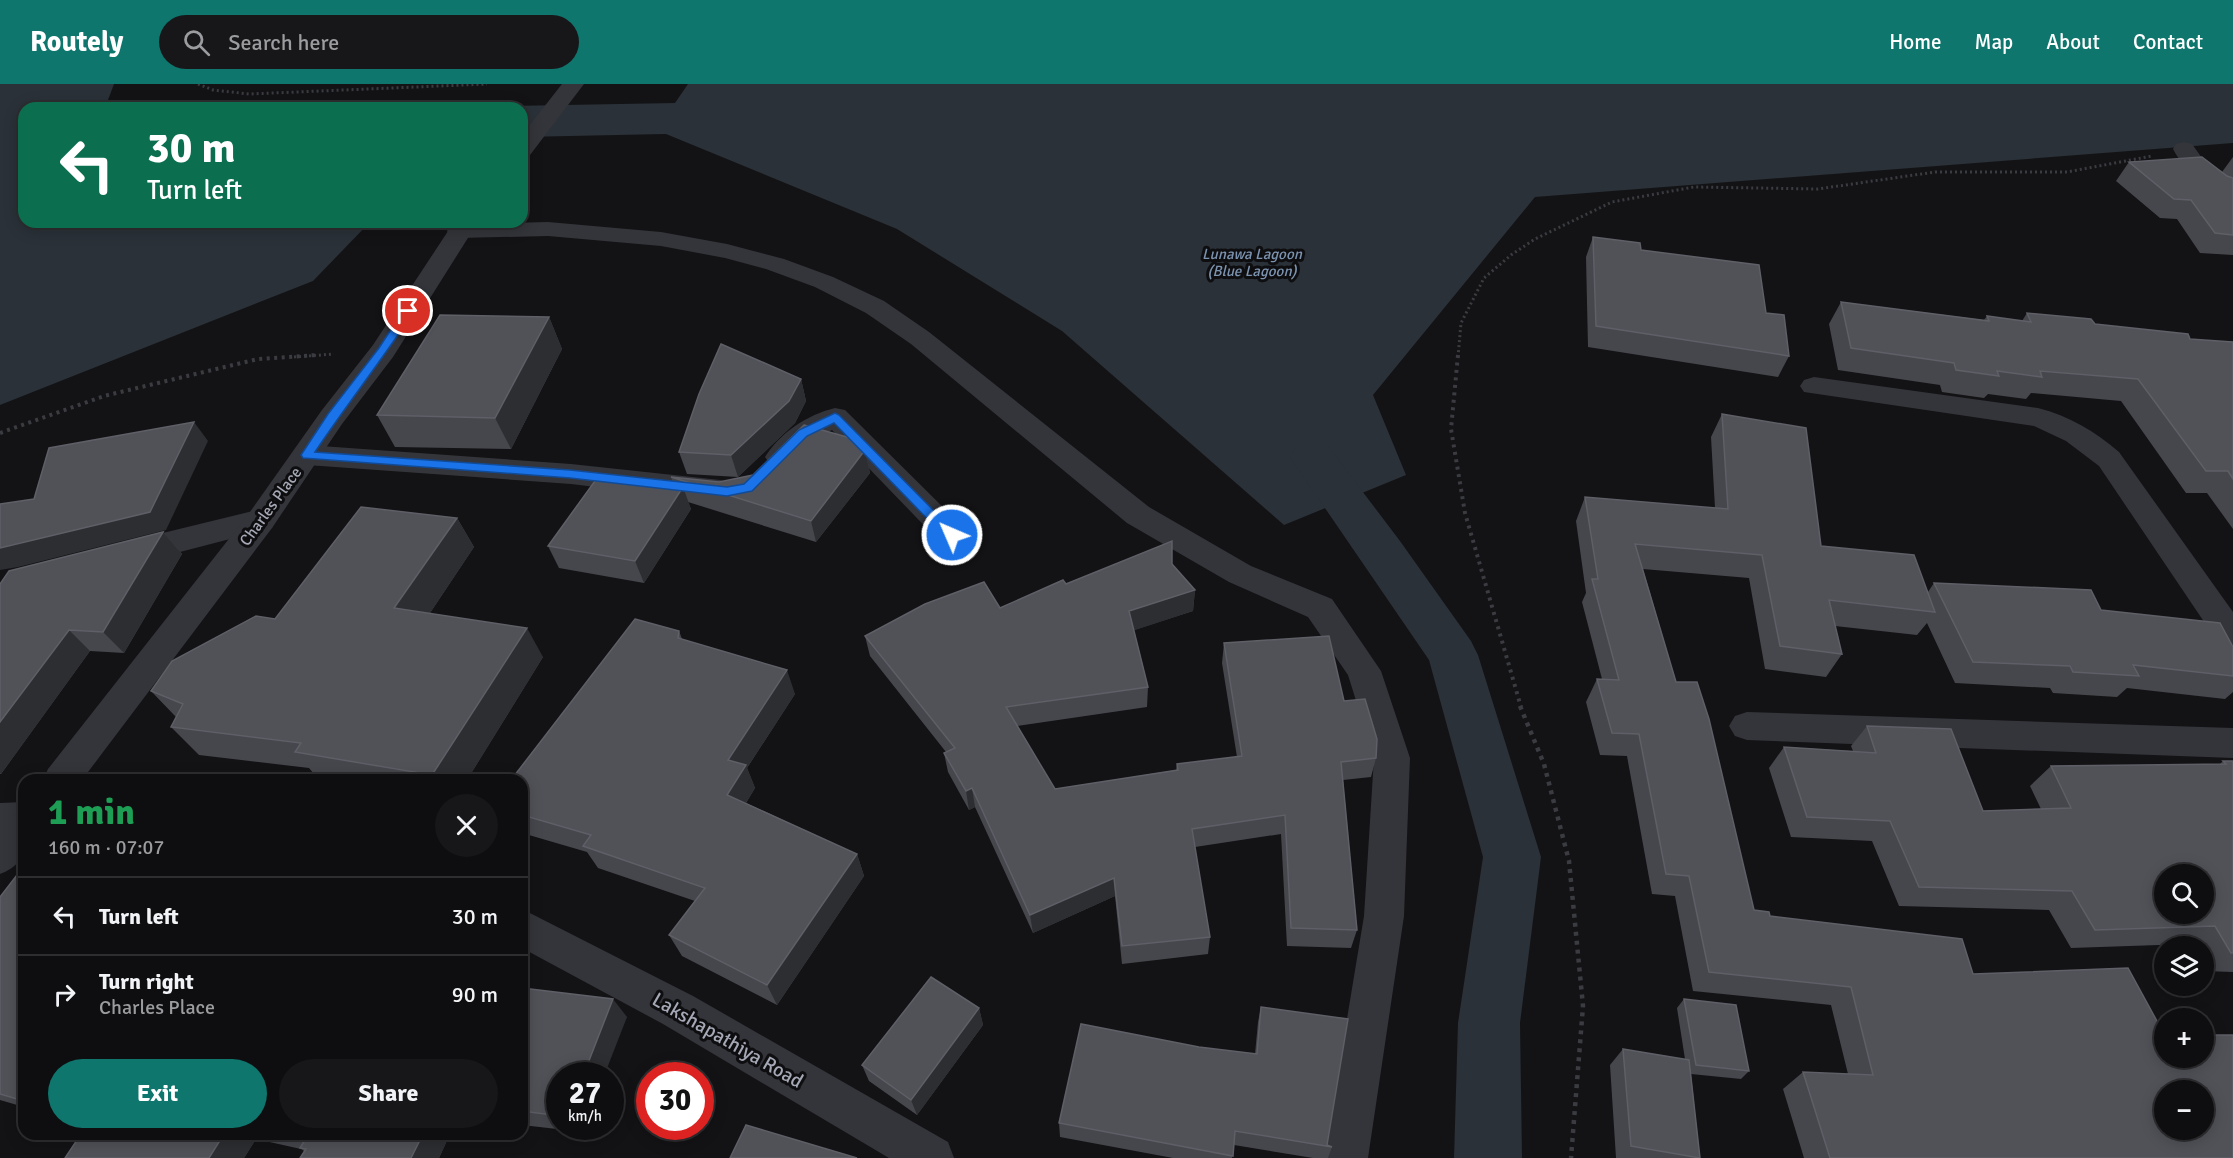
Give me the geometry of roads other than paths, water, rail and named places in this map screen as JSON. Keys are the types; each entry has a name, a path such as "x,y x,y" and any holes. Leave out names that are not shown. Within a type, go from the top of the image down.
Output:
{"street":[{"path":"528,142 568,90"},
{"path":"2184,149 2193,166 2220,188 2233,194"},
{"name":"Charles Place","path":"66,774 261,520 332,417 383,351 462,228"},
{"path":"520,228 661,239 727,251 775,264 824,282 875,307 920,338 1138,515 1240,574 1320,608 1364,671 1392,758 1384,916 1346,1158"},
{"path":"1814,386 2038,417 2061,424 2086,438 2109,459 2233,638"},
{"path":"307,455 570,474 727,491 755,481 803,433 835,417 952,535"},
{"path":"102,560 261,520"},
{"path":"1748,726 2233,743"},
{"path":"0,819 18,818"},
{"path":"0,857 18,835"},
{"name":"Lakshapathiya Road","path":"528,930 678,1010 932,1158"}],"water":[{"path":"0,84 114,84 107,102 18,102 18,228 364,228 313,281 0,405"},
{"name":"Lunawa Lagoon (Blue Lagoon)","path":"688,84 2233,84 2233,143 1535,197 1373,395 1406,475 1284,525 1062,331 897,229 666,134 528,137 528,106 675,103"}],"waterway":[{"path":"1312,457 1383,553 1453,655 1512,857 1489,1023 1488,1158"}]}
